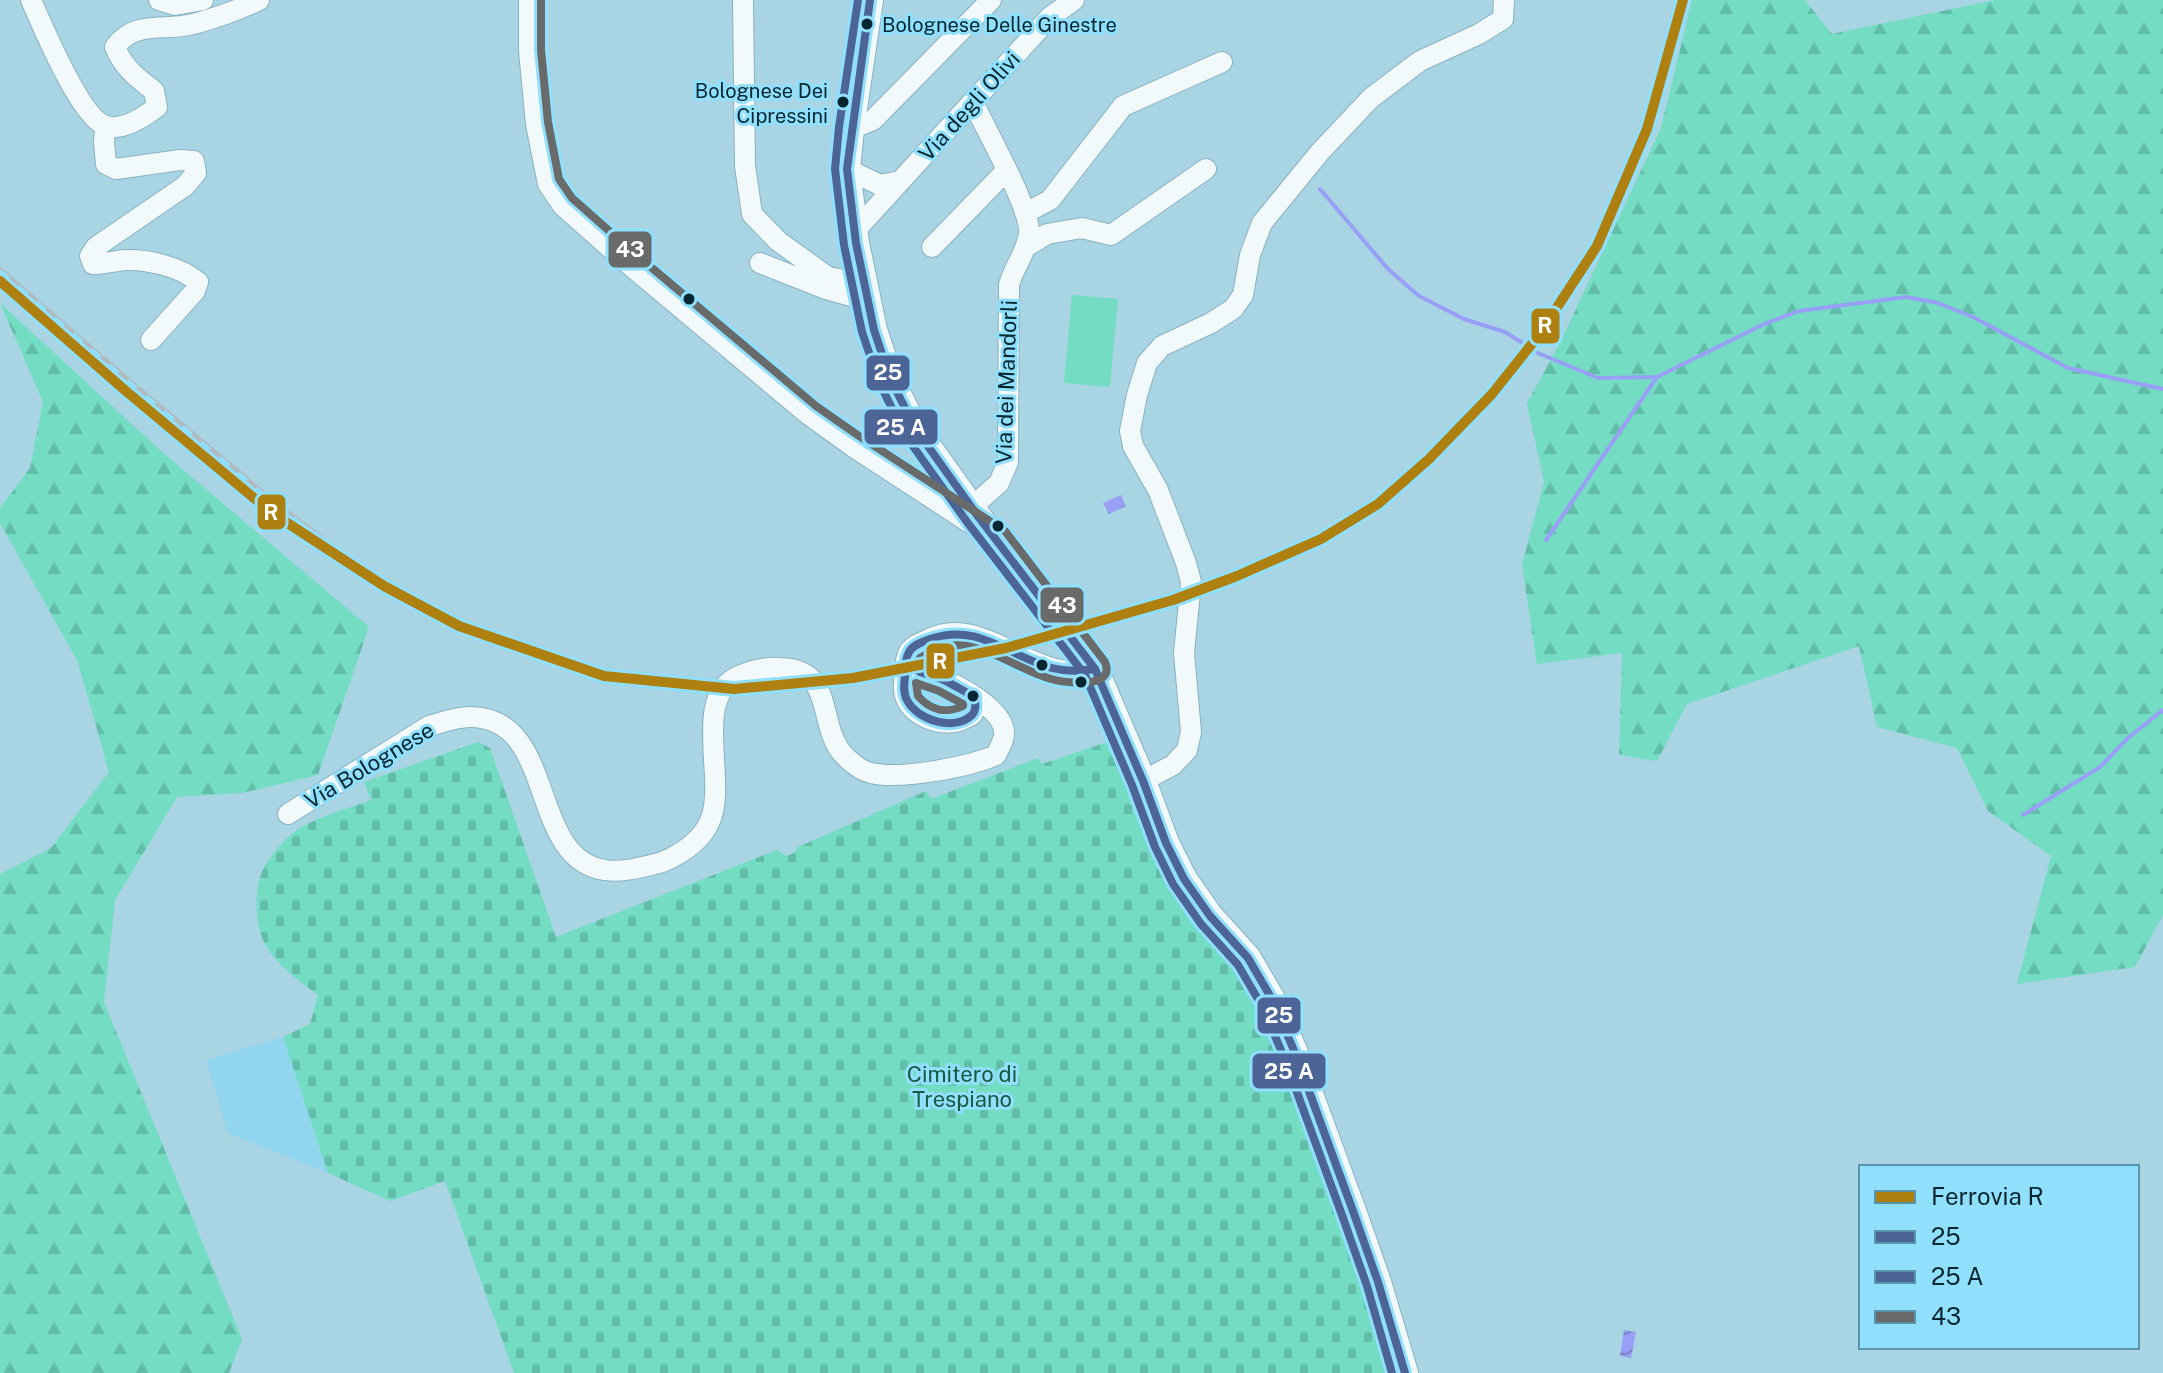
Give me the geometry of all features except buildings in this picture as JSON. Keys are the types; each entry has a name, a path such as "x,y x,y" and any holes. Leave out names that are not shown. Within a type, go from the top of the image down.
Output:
{"main road":[{"path":"870,0 847,169 854,232 866,293 890,378 915,428 1095,669 1166,843 1184,879 1210,916 1248,958 1273,1001 1353,1211 1405,1373"}],"street":[{"path":"31,0 67,77 91,117 105,126 122,126 157,107 154,91 120,60 115,47 123,37 142,29 191,25 259,0"},
{"path":"159,0 175,5 203,0"},
{"path":"529,0 529,51 536,124 548,184 563,206 809,415 997,540"},
{"path":"743,0 745,166 752,214 778,241 828,277 866,293"},
{"path":"851,129 873,120 991,0"},
{"name":"Via degli Olivi","path":"854,232 1050,17 1074,0"},
{"path":"1143,781 1173,765 1187,750 1191,732 1184,653 1191,582 1158,490 1133,446 1130,431 1147,363 1162,346 1233,309 1243,295 1250,255 1262,223 1320,152 1371,98 1420,61 1479,34 1503,19 1504,0"},
{"path":"1025,213 1050,200 1123,106 1222,62"},
{"name":"Via dei Mandorli","path":"972,507 999,483 1008,462 1009,285 1013,270 1026,247 1029,230 1025,213 973,102"},
{"path":"105,126 106,164 116,169 180,160 194,161 196,173 185,186 96,247 90,256 93,264 126,260 158,264 187,272 198,282 195,291 151,340"},
{"name":"Via degli Olivi","path":"847,169 880,185 901,181"},
{"path":"1026,247 1047,234 1082,228 1111,235 1206,169"},
{"path":"932,247 1006,171"},
{"path":"760,263 826,289 866,293"},
{"path":"975,697 972,715 955,722 921,716 911,709 903,690 909,650 934,636 950,632 969,633 1044,666 1083,672 1095,669"},
{"name":"Via Bolognese","path":"288,814 429,726 473,717 490,720 506,728 523,749 539,778 553,823 567,848 584,864 606,871 634,869 667,861 695,844 711,821 716,788 712,727 718,697 729,681 741,674 768,668 793,668 811,676 840,751 868,773 892,777 978,764 996,755 1005,734 1002,723 992,711 975,697 938,678 922,675 907,662"}],"shaded area":[{"path":"283,1037 328,1173 228,1133 206,1060"}],"green space":[{"path":"1692,0 1805,0 1832,34 1995,0 2163,0 2163,915 2135,967 2017,984 2051,856 1988,811 1957,748 1877,727 1859,646 1687,704 1657,761 1619,755 1622,653 1537,664 1522,565 1544,482 1527,403 1561,341 1661,128"},
{"path":"1072,295 1118,299 1110,387 1064,383"},
{"path":"0,303 161,451 369,627 318,775 242,793 177,797 115,900 104,1002 242,1339 229,1373 0,1373 0,874 51,848 109,772 78,662 0,523 0,508 30,468 43,402"},
{"name":"Cimitero di Trespiano","path":"1116,739 1177,890 1211,937 1245,976 1267,1012 1288,1063 1393,1373 514,1373 445,1181 390,1201 328,1173 283,1037 310,1024 318,995 288,972 270,952 259,928 257,899 262,872 279,846 310,823 371,800 364,782 478,742 490,748 556,937 777,850 786,856 794,853 798,847 926,791 931,799 1038,758 1042,764"}],"water":[{"path":"1121,495 1126,506 1109,514 1103,503"},
{"path":"1624,1330 1636,1332 1631,1358 1620,1356"}],"waterway":[{"path":"1320,189 1388,269 1419,296 1464,319 1505,332 1521,342"},
{"path":"1538,353 1598,378 1657,377 1762,325 1799,311 1906,297 1938,303 1973,317 2068,368 2163,389"},
{"path":"1546,540 1657,377"},
{"path":"2023,815 2100,767 2128,738 2163,710"}],"railway":[{"path":"0,271 275,504 384,586"}],"rail line":[{"name":"R","path":"0,281 272,513 384,586 459,626 604,676 734,689 853,678 1006,648 1173,600 1321,539 1378,504 1429,459 1492,394 1539,335 1597,246 1647,129 1683,0"}],"transit line":[{"name":"43","path":"541,0 541,50 548,122 559,179 572,198 816,406 1005,531 1105,662 1107,670 1102,678 1072,683 1041,676 983,650 961,645 942,648 920,658"},
{"path":"858,0 835,169 844,245 862,332 879,382 905,435 967,522 1085,675 1173,884 1201,924 1238,965 1262,1006 1342,1215 1367,1286 1392,1373"},
{"name":"25","path":"870,0 847,169 856,243 874,330 890,378 915,428 1095,669 1166,843 1184,879 1210,916 1248,958 1273,1001 1353,1211 1405,1373"},
{"name":"25","path":"907,662 920,672 944,680 975,697 972,715 956,723 946,723 919,713 905,694 905,667 908,655 915,646 930,639 963,635 992,643 1052,668 1074,671 1095,669"},
{"name":"43","path":"916,683 939,691 963,706 950,710 933,707 918,696 916,683"}],"place":[{"name":"Bolognese Delle Ginestre","path":"867,24"},
{"name":"Bolognese Dei Cipressini","path":"843,102"}]}
